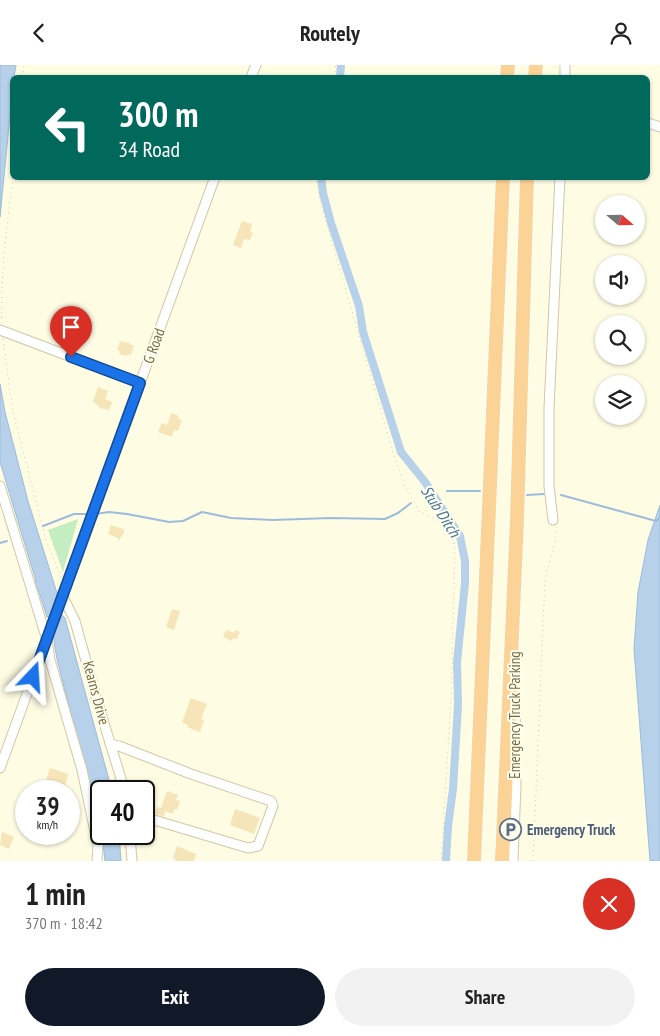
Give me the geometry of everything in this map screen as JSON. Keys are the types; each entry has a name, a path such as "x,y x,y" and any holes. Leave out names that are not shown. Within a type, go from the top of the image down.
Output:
{"highway":[{"path":"474,861 503,180"},
{"path":"502,861 515,569 527,180"}],"street":[{"name":"G Road","path":"0,768 214,180"},
{"path":"553,520 549,486 549,408 560,180"},
{"path":"1,331 140,383"},
{"path":"0,486 47,641 50,660 82,770 98,846 97,861"},
{"name":"Emergency Truck Parking","path":"513,861 516,785 515,569"},
{"name":"Kearns Drive","path":"63,597 75,621 122,780"},
{"path":"110,744 271,801 272,805 258,846 248,848 155,820"},
{"path":"131,845 132,861"}],"path":[{"path":"12,180 0,306 1,331 13,413 46,540 59,575 67,586"},
{"path":"317,180 321,204 405,485 419,511 443,523 455,545 451,699 441,861"},
{"path":"533,861 545,581 546,571 557,538 553,520"}],"green space":[{"path":"78,519 63,572 48,530"}],"water":[{"path":"0,65 16,65 14,75 10,75 10,115 0,217"},
{"path":"0,384 5,412 28,501 57,593 58,607 65,618 109,780 90,780 90,789 57,659 50,618 47,617 38,589 36,589 34,582 36,581 0,462"},
{"path":"660,505 660,861 650,861 634,649 638,592 648,540"},
{"path":"103,845 120,845 121,861 105,861"}],"building":[{"path":"242,221 252,224 250,232 253,233 250,240 244,239 241,248 233,245"},
{"path":"120,341 134,346 131,355 119,354 120,351 117,350"},
{"path":"98,387 108,391 105,399 112,402 109,410 100,408 93,401"},
{"path":"171,413 179,416 178,419 182,420 178,431 174,430 172,437 158,432 162,423 167,425"},
{"path":"111,525 124,529 124,533 118,541 118,538 108,534"},
{"path":"172,609 180,611 174,630 166,627"},
{"path":"226,630 234,633 235,630 240,632 237,639 233,638 232,641 223,637"},
{"path":"191,698 207,704 201,719 204,720 200,732 187,727 188,725 182,722"},
{"path":"50,768 68,774 67,780 46,780"},
{"path":"167,791 178,795 176,800 180,801 177,810 174,809 173,814 165,811 164,817 155,814 157,807 161,808"},
{"path":"235,809 260,818 254,834 230,825"},
{"path":"2,832 14,837 9,849 0,845"},
{"path":"177,846 196,854 194,861 175,861 173,858"}],"waterway":[{"name":"Stub Ditch","path":"340,75 341,65"},
{"name":"Stub Ditch","path":"321,180 331,223 359,306 363,332 401,452 425,482 460,536 465,561 465,583 457,662 458,705 453,789 446,861"},
{"path":"447,491 480,491"},
{"path":"527,495 544,494"},
{"path":"561,495 656,521 660,518"},
{"path":"95,514 109,512 169,522 183,521 202,512 231,518 272,520 385,519 398,513 411,503"},
{"path":"43,526 74,514 90,514"},
{"path":"0,543 7,541"}],"place":[{"name":"Emergency Truck","path":"511,830"}],"route":[{"path":"33,677 140,383 71,357"}]}
